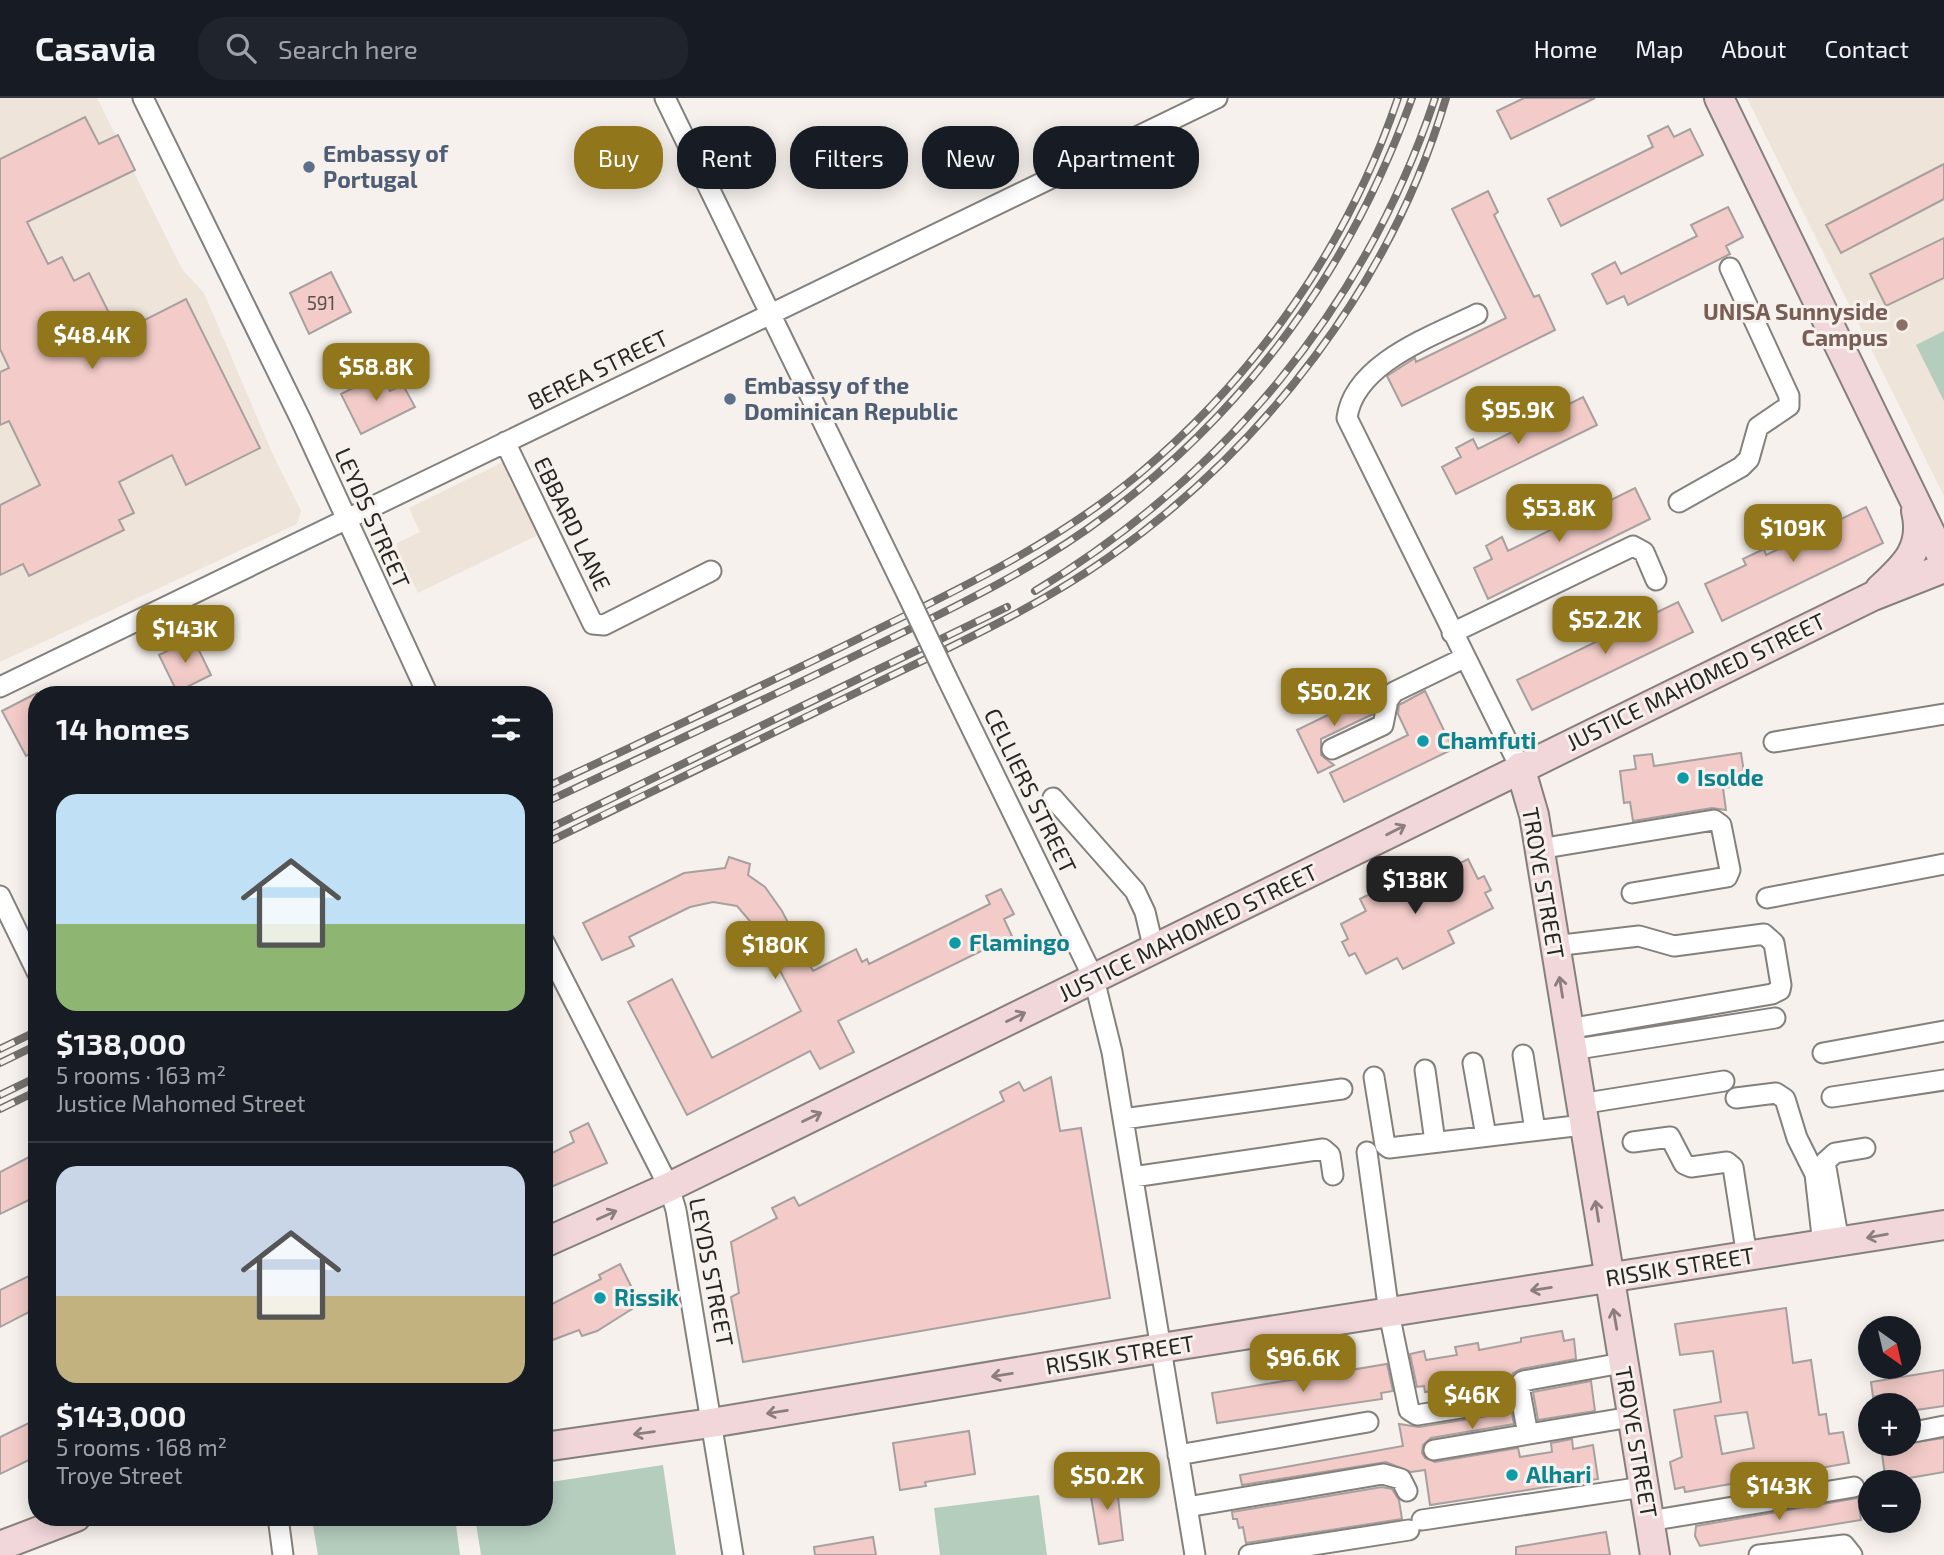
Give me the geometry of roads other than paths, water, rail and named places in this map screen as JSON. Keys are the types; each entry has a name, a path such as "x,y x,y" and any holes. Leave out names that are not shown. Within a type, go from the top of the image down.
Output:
{"main road":[{"path":"1718,98 1910,486 1944,561"},
{"path":"1873,596 1901,569 1916,548 1919,529 1910,486"},
{"name":"JUSTICE MAHOMED STREET","path":"553,1239 669,1187 1873,596 1944,568"},
{"name":"TROYE STREET","path":"1520,767 1534,815 1655,1555"},
{"name":"RISSIK STREET","path":"553,1446 711,1423 1161,1348 1944,1225"},
{"path":"0,1527 28,1515"},
{"path":"0,1546 52,1526"}],"street":[{"name":"LEYDS STREET","path":"143,98 424,686"},
{"name":"CELLIERS STREET","path":"666,98 1094,979 1108,1031 1195,1555"},
{"name":"BEREA STREET","path":"0,687 772,313 1194,103 1217,98"},
{"path":"1679,502 1741,467 1749,459 1758,427 1788,406 1789,396 1730,268"},
{"name":"TROYE STREET","path":"1477,314 1385,360 1351,399 1347,418 1520,767"},
{"name":"EBBARD LANE","path":"505,442 593,624 604,625 711,572"},
{"path":"1452,633 1633,546 1644,552 1656,580"},
{"path":"1332,749 1383,725 1388,701 1394,692 1464,657"},
{"path":"1774,742 1944,714"},
{"path":"1053,799 1135,891 1145,912 1154,950"},
{"path":"1539,849 1714,820 1721,825 1730,870 1727,877 1632,893"},
{"path":"1767,898 1944,864"},
{"path":"0,896 28,954"},
{"path":"1554,946 1639,936 1674,946 1765,934 1773,943 1781,985 1780,990 1772,994 1569,1040"},
{"name":"LEYDS STREET","path":"553,960 669,1187 679,1219 733,1555"},
{"path":"1569,1040 1775,1018"},
{"path":"1823,1053 1944,1031"},
{"path":"1523,1055 1535,1130"},
{"path":"1474,1063 1486,1136"},
{"path":"1424,1070 1435,1143"},
{"path":"1374,1077 1387,1147 1535,1130 1582,1114 1724,1080"},
{"path":"1832,1097 1944,1080"},
{"path":"1123,1119 1342,1088"},
{"path":"1737,1098 1782,1094 1797,1138 1815,1174 1831,1244"},
{"path":"1633,1142 1670,1137 1684,1164 1691,1167 1724,1162 1733,1167 1747,1257"},
{"path":"1831,1244 1825,1162 1835,1153 1865,1148"},
{"path":"1133,1177 1324,1149 1330,1155 1333,1175"},
{"path":"1367,1152 1389,1313 1407,1406 1413,1415 1485,1404 1489,1401 1490,1385"},
{"path":"1526,1424 1519,1386 1524,1381 1622,1363"},
{"path":"1434,1450 1632,1417"},
{"path":"1178,1455 1368,1422"},
{"path":"1921,1431 1944,1426"},
{"path":"1187,1507 1383,1474 1401,1479 1407,1491"},
{"path":"1646,1507 1822,1482"},
{"path":"1249,1555 1415,1525 1854,1487"},
{"path":"279,1526 284,1555"},
{"path":"1759,1555 1844,1545 1852,1555"}],"railway":[{"path":"553,784 792,671 977,579 1045,541 1109,498 1139,474 1223,394 1294,304 1353,205 1398,98"},
{"path":"553,799 793,686 965,601 1053,552 1108,514 1159,472 1207,427 1251,379 1291,328 1327,275 1359,218 1388,159 1412,98"},
{"path":"1035,591 1103,546 1167,495 1226,440 1279,380 1327,316 1369,248 1405,175 1435,98"},
{"path":"553,840 992,626 1081,576 1166,513 1220,465 1270,412 1316,355 1357,295 1392,232 1422,166 1446,98"},
{"path":"553,827 1007,607"},
{"path":"0,1049 28,1035"},
{"path":"0,1063 28,1049"},
{"path":"0,1095 28,1081"},
{"path":"0,1109 28,1095"}],"place":[{"name":"Embassy of Portugal","path":"309,167"},
{"name":"UNISA Sunnyside Campus","path":"1902,325"},
{"name":"Embassy of the Dominican Republic","path":"730,399"},
{"name":"Chamfuti","path":"1423,741"},
{"name":"Isolde","path":"1683,778"},
{"name":"Flamingo","path":"955,943"},
{"name":"Rissik","path":"600,1298"},
{"name":"Alhari","path":"1512,1475"}]}
